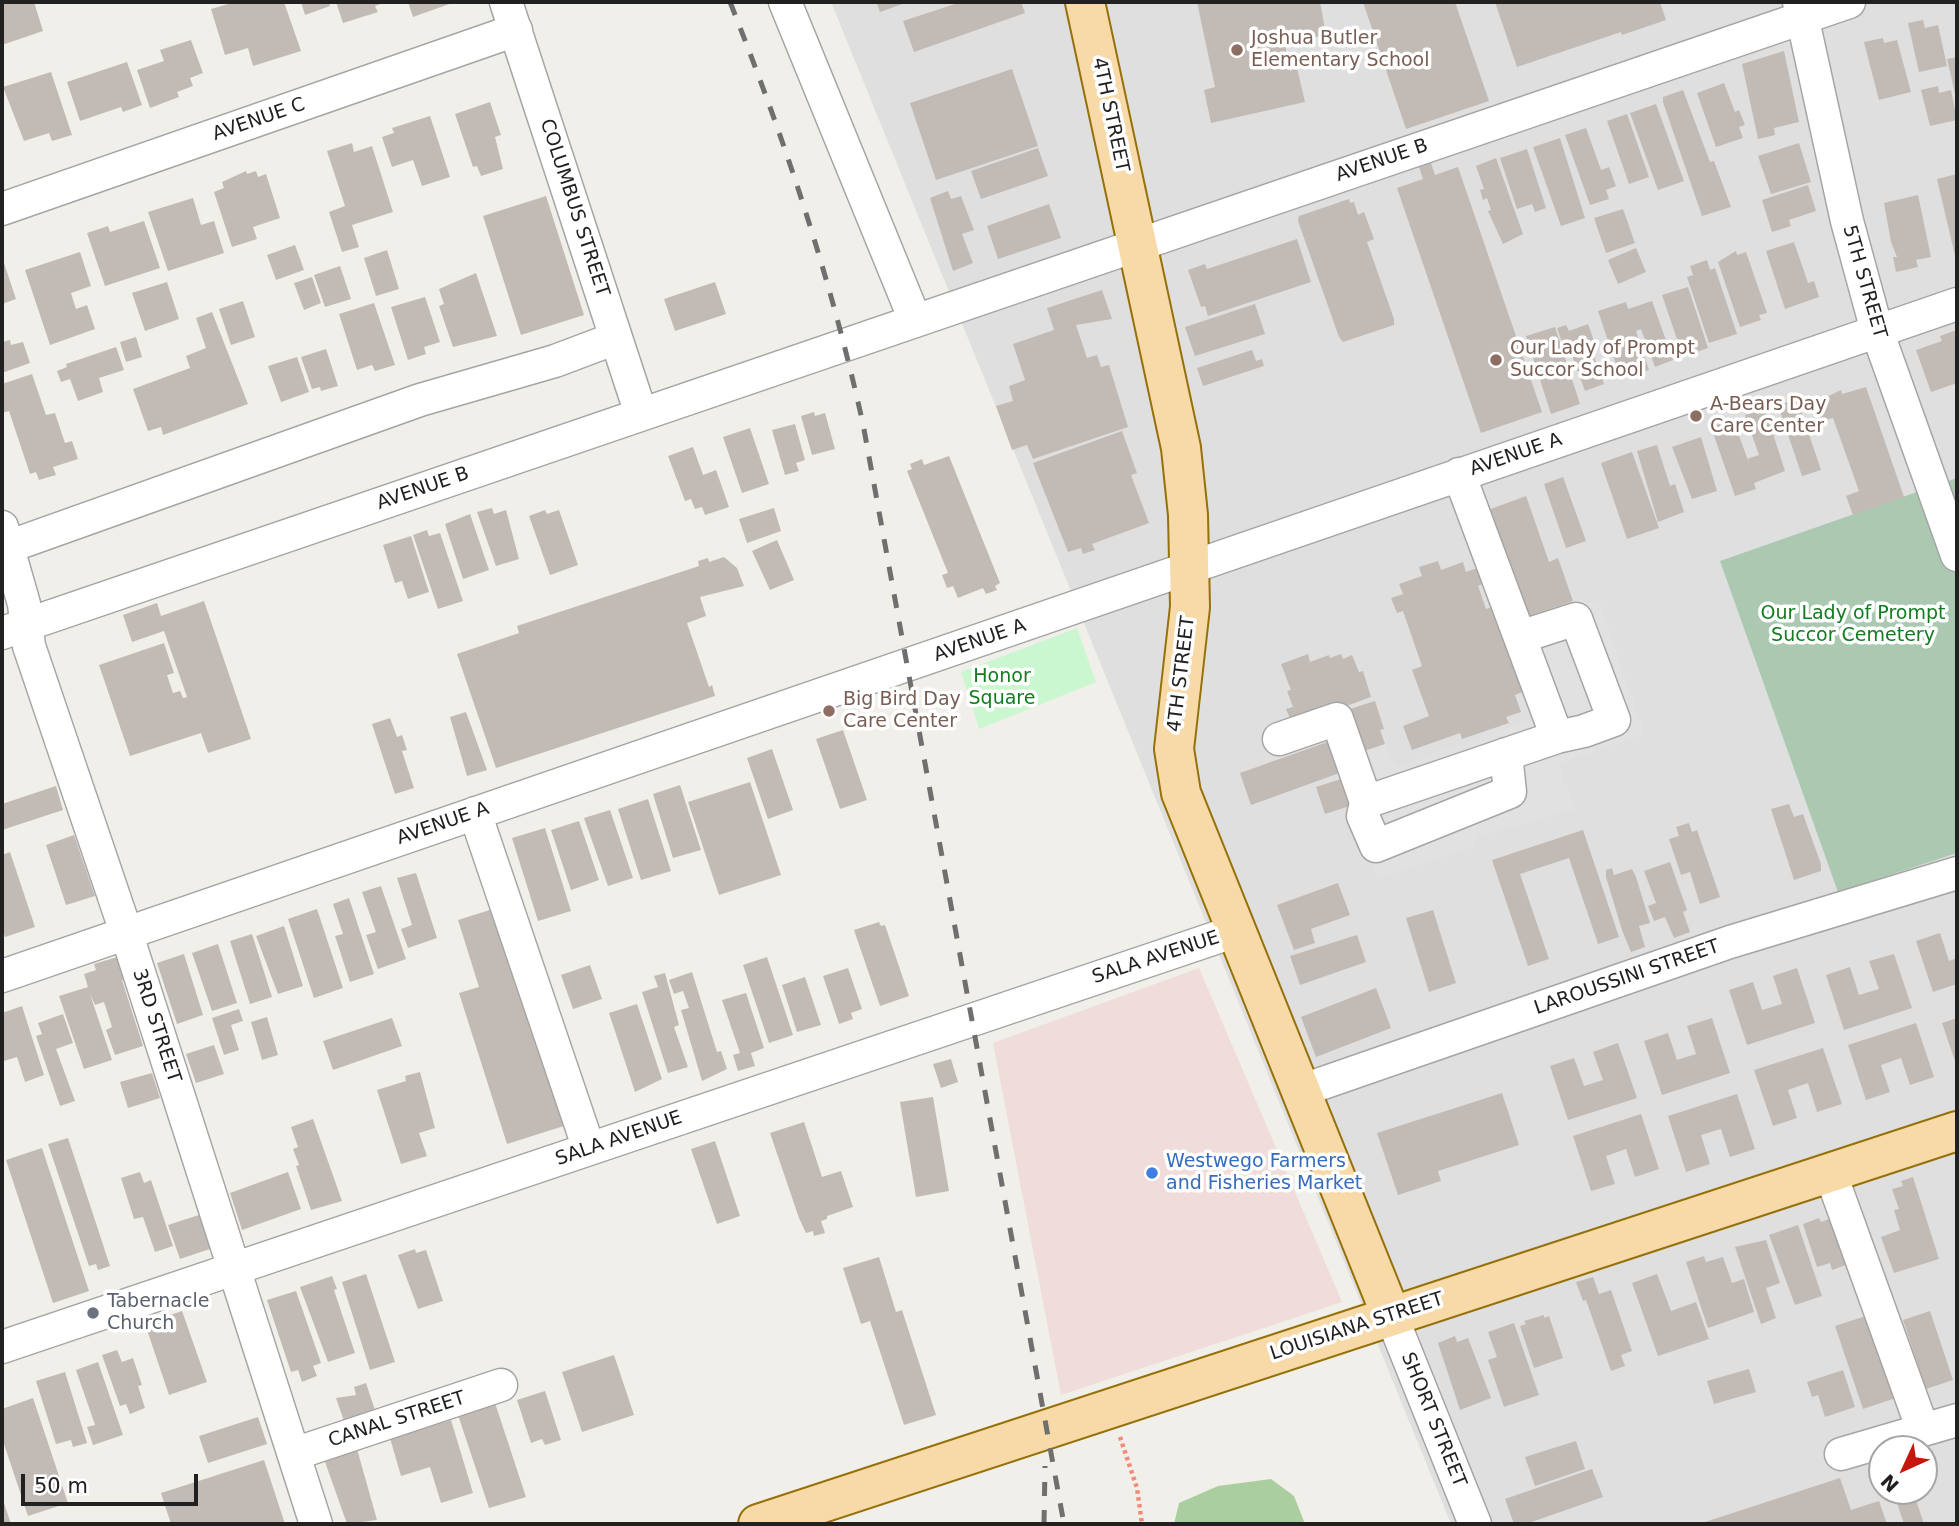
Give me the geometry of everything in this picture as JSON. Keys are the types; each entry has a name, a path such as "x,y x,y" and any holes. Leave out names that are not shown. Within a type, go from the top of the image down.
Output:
{"main road":[{"name":"4TH STREET","path":"1085,2 1181,448 1188,515 1189,567 1187,647 1178,696 1174,749 1181,793 1391,1315"},
{"name":"LOUISIANA STREET","path":"758,1524 1391,1315 1957,1133"}],"street":[{"path":"785,2 915,320"},
{"name":"AVENUE B","path":"14,629 1138,244 1801,10 1849,2"},
{"name":"5TH STREET","path":"1801,10 1847,221 1877,331 1957,555"},
{"name":"AVENUE C","path":"2,209 511,16"},
{"name":"COLUMBUS STREET","path":"511,16 641,414"},
{"name":"AVENUE A","path":"2,976 1957,304"},
{"path":"3,541 420,400 555,360 616,338"},
{"path":"1459,474 1558,737"},
{"name":"3RD STREET","path":"3,541 24,604 14,629 29,646 126,932 316,1524"},
{"path":"1366,802 1614,720 1576,619 1520,637"},
{"path":"1279,740 1337,719 1366,802 1363,816 1376,846 1510,792 1506,754"},
{"path":"475,813 589,1149"},
{"name":"LAROUSSINI STREET","path":"1300,1091 1730,942 1957,873"},
{"name":"SALA AVENUE","path":"2,1347 1236,931"},
{"path":"1830,1172 1923,1430"},
{"name":"SHORT STREET","path":"1391,1315 1475,1524"},
{"name":"CANAL STREET","path":"294,1454 501,1385"},
{"path":"1841,1454 1957,1420"}],"path":[{"path":"1110,1408 1137,1488 1142,1524"}],"shaded area":[{"path":"831,2 1957,2 1957,1524 1451,1524"},
{"path":"1599,600 1645,734 1558,764 1576,809 1476,837 1478,846 1378,879 1338,760 1385,744 1396,767 1563,709 1534,621"},
{"name":"Westwego Farmers and Fisheries Market","path":"1199,968 1342,1302 1061,1395 993,1043"}],"green space":[{"name":"Our Lady of Prompt Succor Cemetery","path":"1957,478 1957,853 1838,892 1720,561"},
{"name":"Honor Square","path":"1077,628 1096,682 979,729 961,672"},
{"path":"1271,1479 1294,1496 1305,1524 1174,1524 1179,1503 1218,1486"}],"building":[{"path":"2,2 34,2 43,31 2,45"},
{"path":"235,2 284,2 301,51 253,66 248,48 225,55 211,9"},
{"path":"301,2 329,2 330,6 305,15"},
{"path":"336,2 386,2 375,6 378,12 343,23"},
{"path":"408,2 455,2 413,17"},
{"path":"876,2 908,2 880,12"},
{"path":"961,2 1021,2 1025,13 914,52 903,21"},
{"path":"1197,2 1320,2 1326,35 1285,44 1290,71 1297,68 1305,102 1211,123 1204,90 1215,87"},
{"path":"1363,2 1455,2 1489,101 1406,129"},
{"path":"1495,2 1660,2 1666,20 1517,67"},
{"path":"1923,20 1925,28 1938,25 1947,66 1919,72 1908,23"},
{"path":"1883,38 1884,43 1897,40 1911,92 1879,100 1864,42"},
{"path":"191,40 203,73 190,78 193,86 177,92 179,97 150,108 137,70 164,61 160,50"},
{"path":"1784,51 1799,122 1774,128 1775,135 1758,139 1742,64"},
{"path":"1957,57 1957,98 1956,98 1947,59"},
{"path":"127,62 142,105 123,112 121,107 80,121 67,82"},
{"path":"1012,69 1038,146 936,180 910,103"},
{"path":"51,72 72,135 52,141 49,133 24,141 3,87"},
{"path":"1724,83 1735,112 1739,110 1745,125 1739,127 1743,138 1716,147 1697,93"},
{"path":"1938,86 1939,93 1951,90 1957,120 1930,126 1921,90"},
{"path":"1683,90 1710,162 1714,161 1731,207 1702,216 1663,102 1663,97"},
{"path":"490,102 501,135 495,137 503,169 481,176 477,166 473,167 455,114"},
{"path":"1656,104 1684,181 1658,190 1630,113"},
{"path":"1627,114 1649,177 1629,184 1607,121"},
{"path":"430,116 450,177 422,186 413,160 392,167 382,137 394,133 392,128"},
{"path":"1586,128 1601,170 1609,167 1616,186 1606,190 1609,199 1590,205 1565,135"},
{"path":"1560,138 1585,218 1561,226 1533,147"},
{"path":"352,143 354,152 372,146 393,212 352,225 359,247 342,252 329,212 345,206 327,151"},
{"path":"1799,143 1811,182 1771,194 1758,156"},
{"path":"1038,148 1048,176 981,199 971,171"},
{"path":"1527,149 1546,208 1535,212 1532,204 1517,209 1500,158"},
{"path":"1496,158 1523,234 1503,244 1488,211 1491,210 1487,198 1483,200 1480,190 1484,189 1476,166"},
{"path":"1430,160 1435,175 1458,167 1542,412 1481,433 1397,188 1423,179 1418,164"},
{"path":"246,171 247,174 256,171 258,177 266,174 280,218 253,227 257,239 232,247 214,192 224,188 222,182"},
{"path":"1957,174 1957,260 1956,260 1937,179"},
{"path":"1808,185 1816,211 1789,220 1791,226 1772,232 1762,200"},
{"path":"948,191 951,199 961,196 974,230 962,234 973,263 953,271 930,198"},
{"path":"1918,195 1931,257 1916,260 1918,267 1896,272 1893,257 1897,257 1891,242 1884,203"},
{"path":"546,196 584,315 521,335 483,216"},
{"path":"193,198 201,225 214,221 224,253 168,271 148,212"},
{"path":"1349,199 1350,203 1354,202 1358,215 1364,212 1374,239 1367,242 1394,325 1343,342 1298,221 1299,216"},
{"path":"1049,204 1061,238 998,259 987,226"},
{"path":"1623,209 1635,243 1606,253 1594,218"},
{"path":"144,221 160,268 105,286 87,233 108,226 110,232"},
{"path":"1297,239 1311,282 1208,316 1205,306 1201,307 1188,270 1205,264 1207,269"},
{"path":"1794,242 1808,283 1814,281 1819,297 1785,309 1766,251"},
{"path":"295,245 304,270 276,280 267,255"},
{"path":"1636,248 1646,272 1618,284 1608,260"},
{"path":"387,250 399,289 376,296 364,258"},
{"path":"1736,251 1737,255 1746,252 1767,313 1759,315 1761,320 1740,327 1718,262"},
{"path":"80,252 91,286 71,293 76,309 87,305 95,329 50,345 25,270"},
{"path":"2,257 16,299 2,304"},
{"path":"1707,260 1710,270 1715,268 1737,334 1709,343 1687,277 1693,275 1690,266"},
{"path":"340,266 351,299 325,307 314,275"},
{"path":"476,273 497,336 453,347 439,306 444,304 439,289"},
{"path":"312,277 321,303 304,310 294,283"},
{"path":"167,282 179,319 145,331 132,293"},
{"path":"715,282 726,314 675,331 664,299"},
{"path":"1688,287 1708,348 1683,357 1662,295"},
{"path":"1102,290 1112,319 1076,325 1087,358 1097,355 1101,367 1109,365 1128,427 1033,459 1027,445 1012,450 996,406 1013,401 1009,386 1025,380 1013,344 1054,330 1047,308"},
{"path":"425,297 440,342 424,347 426,354 408,360 391,307"},
{"path":"243,301 255,337 231,345 219,309"},
{"path":"1652,301 1673,360 1655,367 1641,329 1636,331 1649,370 1621,379 1598,311 1626,302 1628,309"},
{"path":"374,303 395,365 375,371 372,365 357,370 339,314"},
{"path":"1255,304 1265,334 1195,356 1185,327"},
{"path":"212,312 248,404 163,435 161,427 148,431 133,389 190,368 186,356 206,348 196,318"},
{"path":"1588,324 1594,341 1589,343 1604,384 1585,391 1570,350 1565,351 1557,328 1566,325 1569,331"},
{"path":"1555,327 1580,404 1551,414 1526,336"},
{"path":"1957,330 1957,383 1931,392 1916,350 1942,341 1940,336"},
{"path":"136,337 142,357 126,362 120,342"},
{"path":"10,340 11,345 23,342 30,363 2,373 2,342"},
{"path":"116,347 124,370 99,378 103,392 78,401 70,379 61,382 57,371 67,367 66,364"},
{"path":"326,349 338,386 321,391 320,387 312,389 301,357"},
{"path":"1252,350 1256,361 1262,359 1264,366 1203,386 1197,368"},
{"path":"297,357 309,392 281,402 268,366"},
{"path":"32,374 46,415 55,413 65,443 72,441 78,459 53,467 56,475 39,480 36,472 30,474 9,411 2,413 2,384"},
{"path":"1866,387 1904,497 1853,515 1846,496 1859,491 1833,418 1820,422 1814,403 1841,390 1842,394"},
{"path":"1797,399 1821,470 1802,476 1778,405"},
{"path":"1765,409 1785,471 1754,483 1756,489 1735,496 1711,427 1733,419 1747,459 1759,455 1745,415"},
{"path":"814,412 815,416 825,413 835,449 812,455 801,416"},
{"path":"795,424 805,460 796,463 799,471 785,475 772,430"},
{"path":"750,428 769,484 742,493 723,437"},
{"path":"1122,431 1137,473 1131,475 1149,523 1092,544 1095,550 1083,554 1081,548 1068,552 1033,463"},
{"path":"1701,437 1717,491 1692,499 1672,447"},
{"path":"1657,445 1670,486 1675,484 1684,512 1658,522 1637,451"},
{"path":"693,447 703,475 716,470 729,507 705,515 702,507 695,509 691,499 685,501 668,456"},
{"path":"1632,452 1659,528 1627,539 1601,463"},
{"path":"949,456 1000,583 995,586 997,590 986,594 983,588 958,598 953,586 947,588 942,575 948,573 907,471 912,469 910,464 922,459 924,465"},
{"path":"1563,477 1586,541 1566,548 1544,484"},
{"path":"1526,496 1549,562 1558,558 1573,601 1525,617 1488,510"},
{"path":"492,508 494,514 506,510 519,559 496,566 477,512"},
{"path":"774,508 781,531 747,543 739,519"},
{"path":"545,510 547,514 559,510 578,565 550,575 529,516"},
{"path":"470,514 489,570 463,579 445,524"},
{"path":"427,530 429,536 440,533 463,601 438,609 413,535"},
{"path":"411,536 429,592 408,599 402,581 395,583 383,545"},
{"path":"777,540 794,580 770,590 752,551"},
{"path":"724,557 737,568 744,586 700,597 706,616 687,623 709,687 712,685 715,696 496,768 457,654 519,633 517,626 699,566 698,561 708,558 709,562"},
{"path":"1438,561 1441,570 1463,562 1466,572 1477,568 1483,584 1478,586 1486,609 1498,605 1525,691 1515,695 1521,712 1506,717 1509,723 1462,739 1460,733 1412,750 1403,726 1429,716 1412,670 1422,666 1403,611 1397,613 1391,598 1403,594 1399,584 1422,576 1419,567"},
{"path":"204,601 251,739 208,753 201,733 130,756 99,665 164,643 174,673 167,675 173,693 180,691 183,698 187,697 164,631 132,642 123,615 157,603 161,616"},
{"path":"1308,654 1310,662 1329,655 1330,658 1341,654 1343,659 1352,655 1359,672 1363,671 1371,697 1300,723 1292,723 1286,709 1293,707 1287,691 1291,690 1281,664"},
{"path":"1375,701 1384,729 1380,730 1385,744 1364,751 1350,709"},
{"path":"466,712 487,770 467,776 450,717"},
{"path":"390,718 397,737 402,735 407,750 402,751 414,788 395,794 372,724"},
{"path":"843,730 867,800 840,809 816,739"},
{"path":"1333,740 1345,771 1251,805 1240,773"},
{"path":"772,749 793,810 768,819 747,758"},
{"path":"1347,777 1356,804 1325,814 1316,787"},
{"path":"750,782 781,875 719,895 688,802"},
{"path":"680,785 701,850 673,858 653,794"},
{"path":"56,786 63,810 2,830 2,804"},
{"path":"648,799 671,871 641,880 618,809"},
{"path":"1789,804 1794,817 1803,814 1821,864 1821,871 1794,880 1771,809"},
{"path":"610,810 633,878 608,886 584,818"},
{"path":"579,821 599,880 571,890 551,830"},
{"path":"1689,823 1692,832 1697,830 1720,897 1700,904 1690,872 1681,875 1669,839 1679,836 1676,827"},
{"path":"545,828 571,911 538,921 512,838"},
{"path":"1583,830 1619,937 1598,944 1569,858 1520,874 1549,959 1528,966 1492,860"},
{"path":"74,835 95,896 66,905 46,845"},
{"path":"10,852 35,927 5,937 2,927 2,855"},
{"path":"1670,862 1687,910 1683,912 1690,932 1674,938 1665,917 1654,921 1648,906 1656,903 1644,871"},
{"path":"1612,868 1614,875 1632,869 1650,923 1639,926 1645,947 1631,952 1606,877 1606,870"},
{"path":"416,873 437,938 408,948 401,929 412,925 397,878"},
{"path":"1338,883 1350,915 1311,929 1315,943 1294,950 1277,905"},
{"path":"381,886 406,959 378,969 366,935 376,932 362,892"},
{"path":"349,898 374,974 350,982 335,936 343,934 333,904"},
{"path":"496,908 567,1125 507,1144 459,993 479,987 458,920"},
{"path":"317,909 343,988 314,998 288,919"},
{"path":"1433,910 1456,983 1429,992 1406,918"},
{"path":"879,922 881,926 885,925 909,996 880,1006 854,930"},
{"path":"284,926 303,986 278,994 256,936"},
{"path":"1940,933 1949,961 1957,958 1957,984 1933,992 1916,941"},
{"path":"252,934 272,997 250,1004 230,941"},
{"path":"1357,935 1366,962 1300,985 1290,956"},
{"path":"218,944 237,1003 212,1011 192,953"},
{"path":"184,954 203,1015 177,1024 157,963"},
{"path":"1894,954 1912,1008 1844,1030 1826,975 1850,967 1859,995 1879,989 1869,961"},
{"path":"767,957 793,1035 769,1043 743,965"},
{"path":"121,958 128,978 122,980 143,1046 115,1055 106,1030 112,1027 104,1002 95,1005 90,994 112,1060 84,1069 59,996 88,987 84,974 96,970 94,964"},
{"path":"590,965 602,999 573,1009 561,975"},
{"path":"848,968 862,1009 851,1013 853,1019 839,1024 823,976"},
{"path":"1797,968 1815,1023 1747,1045 1729,990 1753,982 1762,1010 1782,1004 1773,976"},
{"path":"692,972 717,1052 721,1051 727,1069 702,1081 681,1010 689,1008 683,991 674,994 669,980"},
{"path":"665,973 679,1025 674,1027 688,1067 668,1073 642,992 658,987 654,976"},
{"path":"805,977 821,1025 797,1032 782,985"},
{"path":"1376,988 1391,1028 1316,1057 1301,1017"},
{"path":"746,993 764,1048 751,1053 755,1066 738,1071 733,1055 740,1053 722,1000"},
{"path":"637,1004 662,1079 635,1092 609,1013"},
{"path":"22,1006 44,1075 25,1082 17,1057 4,1061 2,1054 2,1013"},
{"path":"239,1009 243,1021 231,1025 239,1050 224,1055 212,1018"},
{"path":"63,1014 73,1043 56,1049 75,1101 60,1106 36,1036 42,1034 38,1023"},
{"path":"267,1017 278,1055 262,1060 251,1022"},
{"path":"392,1018 402,1046 333,1070 323,1041"},
{"path":"1712,1018 1730,1073 1662,1095 1644,1041 1668,1033 1677,1060 1696,1054 1687,1026"},
{"path":"1957,1018 1957,1067 1942,1023"},
{"path":"1916,1023 1934,1077 1910,1085 1901,1058 1881,1065 1890,1092 1866,1100 1848,1045"},
{"path":"1618,1043 1637,1098 1568,1120 1550,1066 1574,1058 1584,1086 1603,1080 1593,1052"},
{"path":"214,1045 224,1074 196,1083 186,1054"},
{"path":"1823,1048 1842,1104 1817,1112 1808,1083 1788,1090 1797,1118 1773,1126 1754,1070"},
{"path":"951,1059 958,1082 941,1088 933,1064"},
{"path":"420,1072 435,1128 419,1133 427,1156 401,1164 377,1090 406,1081 405,1076"},
{"path":"152,1073 160,1098 128,1108 120,1082"},
{"path":"1502,1093 1519,1145 1438,1171 1441,1181 1398,1195 1377,1133"},
{"path":"1737,1094 1755,1149 1730,1157 1721,1129 1701,1135 1710,1164 1686,1172 1668,1116"},
{"path":"933,1097 949,1191 916,1197 900,1102"},
{"path":"1641,1114 1659,1169 1635,1177 1626,1149 1606,1156 1615,1184 1591,1191 1573,1136"},
{"path":"313,1119 342,1201 311,1210 296,1166 299,1165 293,1149 298,1147 291,1127"},
{"path":"804,1122 822,1177 841,1171 853,1207 827,1216 827,1219 821,1221 825,1233 814,1236 813,1231 806,1233 799,1218 770,1133"},
{"path":"68,1138 110,1266 98,1270 96,1264 89,1266 48,1144"},
{"path":"715,1141 740,1216 717,1224 691,1149"},
{"path":"42,1148 89,1291 53,1303 6,1160"},
{"path":"140,1172 144,1183 151,1180 173,1246 155,1252 143,1217 134,1219 121,1178"},
{"path":"288,1172 301,1209 242,1230 230,1193"},
{"path":"1913,1177 1939,1259 1894,1273 1881,1237 1900,1230 1894,1210 1899,1209 1892,1189 1903,1186 1901,1181"},
{"path":"202,1214 213,1248 180,1259 168,1225"},
{"path":"1819,1218 1821,1222 1832,1218 1846,1265 1832,1270 1830,1263 1817,1267 1803,1224"},
{"path":"1798,1225 1822,1296 1795,1305 1769,1235"},
{"path":"1766,1240 1780,1283 1766,1288 1776,1318 1761,1324 1735,1247"},
{"path":"415,1249 416,1253 426,1250 443,1301 418,1309 398,1255"},
{"path":"1704,1256 1706,1262 1723,1257 1732,1283 1744,1279 1754,1312 1708,1328 1686,1262"},
{"path":"879,1257 896,1312 902,1310 936,1415 904,1425 870,1321 861,1324 843,1268"},
{"path":"366,1274 395,1362 370,1370 342,1282"},
{"path":"1657,1274 1671,1311 1696,1302 1709,1339 1658,1356 1632,1283"},
{"path":"332,1276 355,1353 328,1362 300,1287"},
{"path":"1593,1277 1599,1294 1611,1290 1632,1351 1621,1355 1625,1366 1611,1371 1586,1300 1583,1301 1576,1282"},
{"path":"296,1291 321,1363 313,1366 317,1376 302,1382 298,1370 291,1372 267,1300"},
{"path":"182,1311 207,1382 169,1395 145,1324"},
{"path":"1930,1311 1953,1380 1926,1389 1903,1320"},
{"path":"1875,1313 1902,1396 1863,1409 1835,1326"},
{"path":"1544,1315 1544,1318 1549,1316 1563,1358 1534,1368 1520,1326 1526,1324 1524,1321"},
{"path":"1514,1323 1539,1395 1504,1407 1488,1360 1497,1357 1488,1332"},
{"path":"1455,1336 1457,1342 1468,1338 1491,1398 1460,1410 1438,1343"},
{"path":"117,1350 122,1362 133,1358 142,1385 138,1386 145,1408 130,1414 126,1404 120,1406 102,1355"},
{"path":"614,1355 634,1415 582,1432 562,1372"},
{"path":"98,1362 123,1435 93,1445 87,1427 95,1425 76,1370"},
{"path":"1749,1369 1756,1392 1714,1404 1707,1381"},
{"path":"1843,1370 1855,1407 1825,1417 1818,1395 1812,1397 1807,1382"},
{"path":"65,1372 87,1443 73,1447 71,1440 56,1444 36,1381"},
{"path":"366,1383 377,1416 345,1424 336,1398 356,1395 354,1387"},
{"path":"545,1391 561,1440 545,1445 542,1439 531,1443 517,1400"},
{"path":"33,1398 68,1503 28,1516 2,1438 2,1409"},
{"path":"495,1403 526,1497 489,1508 458,1415"},
{"path":"258,1417 267,1444 208,1463 199,1436"},
{"path":"451,1420 473,1493 441,1503 430,1467 401,1476 390,1438"},
{"path":"1576,1441 1585,1469 1535,1486 1525,1457"},
{"path":"357,1449 377,1520 347,1524 324,1459"},
{"path":"264,1460 285,1524 171,1524 161,1493"},
{"path":"1592,1469 1603,1497 1526,1524 1514,1524 1505,1499"},
{"path":"1840,1478 1851,1510 1868,1505 1880,1505 1887,1524 1699,1524"},
{"path":"2,1497 11,1524 2,1524"},
{"path":"1898,1505 1918,1505 1924,1524 1904,1524"}],"railway":[{"path":"730,2 805,210 836,316 863,424 1064,1524"},
{"path":"1044,1524 1045,1466"}],"place":[{"name":"Joshua Butler Elementary School","path":"1237,50"},
{"name":"Our Lady of Prompt Succor School","path":"1496,360"},
{"name":"A-Bears Day Care Center","path":"1696,416"},
{"name":"Big Bird Day Care Center","path":"829,711"},
{"name":"Westwego Farmers and Fisheries Market","path":"1152,1173"},
{"name":"Tabernacle Church","path":"93,1313"}]}
